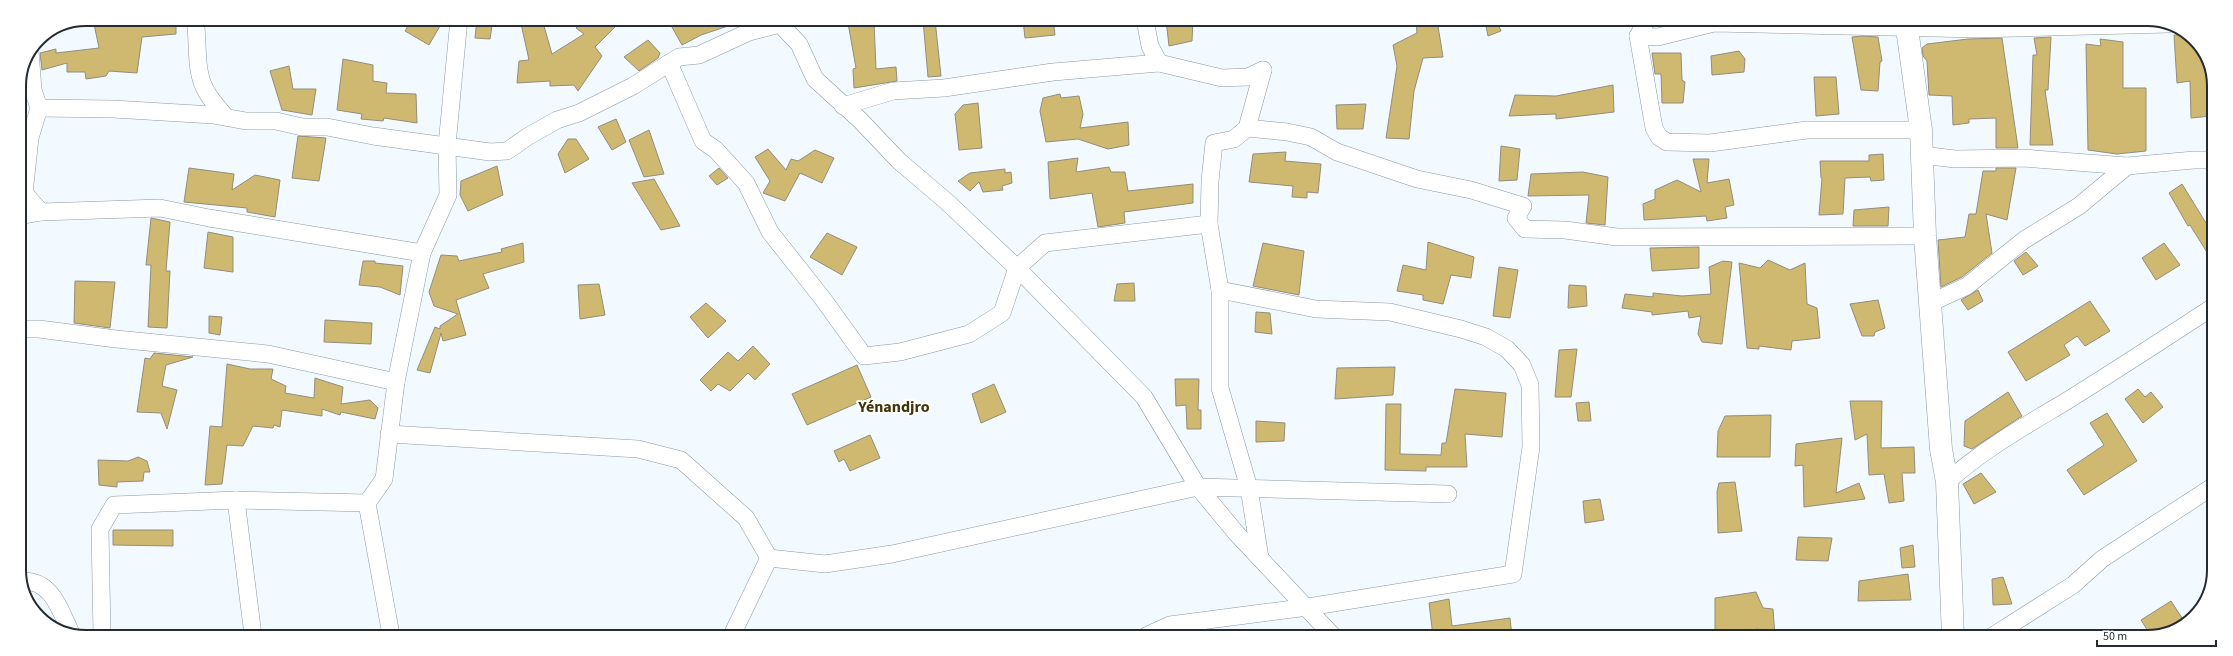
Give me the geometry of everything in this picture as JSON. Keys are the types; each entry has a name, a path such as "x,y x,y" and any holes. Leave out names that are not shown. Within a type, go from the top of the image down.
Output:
{"main road":[{"path":"1906,26 1921,130 1925,236 1941,449 1947,482 1953,630"}],"street":[{"path":"196,26 198,35 198,66 205,90 224,116"},
{"path":"390,630 367,503 384,479 396,382 422,253 448,195 447,145 458,26"},
{"path":"39,108 113,109 224,116 246,121 276,121 302,127 327,127 373,136 490,152 507,150 526,137 557,120 579,112 633,86 678,57 699,55 749,32 768,26"},
{"path":"783,26 799,44 815,79 860,120 899,161 946,201 1017,268 1144,397 1198,487 1260,558 1328,630"},
{"path":"1146,26 1150,46 1159,63"},
{"path":"1641,28 1658,37 1702,26"},
{"path":"1935,26 1978,29 2092,26"},
{"path":"1641,28 1654,128 1659,137 1667,142 1710,143 1807,130 1921,130"},
{"path":"26,175 30,138 39,108 33,90 31,63"},
{"path":"669,63 702,140 716,150 746,183 770,232 864,356 900,352 969,334 1002,313 1017,268 1045,243 1209,224"},
{"path":"843,106 893,91 944,88 1053,72 1159,63 1222,78 1248,76 1263,70 1248,128 1234,139 1214,143 1210,181 1209,224 1220,290 1220,388 1249,488 1260,558"},
{"path":"1248,128 1287,132 1311,137 1337,152 1417,179 1471,190 1522,206 1516,218 1525,229 1565,230 1617,237 1925,236"},
{"path":"1922,155 1955,159 2023,158 2127,166 2207,160"},
{"path":"1930,303 1967,286 2024,240 2079,206 2127,166"},
{"path":"26,195 41,212"},
{"path":"26,215 41,212 160,208 209,218 422,253"},
{"path":"1159,630 1170,625 1308,608 1513,574 1531,447 1530,385 1522,365 1507,349 1486,337 1461,329 1390,312 1316,309 1220,290"},
{"path":"1947,482 1962,468 2018,431 2125,365 2207,311"},
{"path":"26,329 39,329 116,339 268,354 396,382"},
{"path":"389,434 638,449 681,460 746,518 769,558"},
{"path":"769,558 825,564 892,554 1198,487 1448,494"},
{"path":"2002,630 2074,586 2102,559 2207,490"},
{"path":"102,630 100,529 114,505 236,500 367,503"},
{"path":"236,500 252,630"},
{"path":"735,630 769,558"},
{"path":"27,582 42,584 51,592 68,627"}],"building":[{"path":"94,26 176,26 176,34 142,37 137,73 109,71 106,76 86,79 85,72 67,72 67,63 42,70 40,53 56,49 56,53 99,48"},
{"path":"408,26 440,26 429,45 405,31"},
{"path":"476,26 492,26 490,39 475,38"},
{"path":"522,26 544,26 552,54 584,34 576,28 578,26 616,26 595,47 602,56 578,91 574,85 550,86 550,81 517,83 519,61 529,60"},
{"path":"671,26 728,26 701,35 682,45"},
{"path":"849,26 874,26 876,69 896,67 897,81 854,88 853,69 856,68"},
{"path":"924,26 936,26 941,76 928,77"},
{"path":"1024,26 1054,26 1055,35 1025,38"},
{"path":"1167,26 1193,26 1192,41 1169,46"},
{"path":"1416,26 1438,26 1443,57 1423,58 1414,91 1409,139 1386,138 1397,66 1393,45 1417,33"},
{"path":"1486,26 1499,26 1501,31 1488,36"},
{"path":"2174,35 2180,36 2192,47 2202,63 2207,82 2207,116 2191,118 2190,81 2177,83"},
{"path":"1852,37 1878,37 1882,61 1880,62 1878,91 1861,90"},
{"path":"2051,37 2048,90 2045,90 2053,145 2030,145 2033,55 2037,55 2034,38"},
{"path":"2002,38 2018,148 1996,148 1996,118 1969,119 1969,123 1953,125 1952,96 1929,95 1927,61 1923,56 1922,48 1927,44 1968,39"},
{"path":"2100,39 2123,42 2123,88 2146,88 2146,151 2117,154 2088,150 2086,44 2101,46"},
{"path":"648,40 660,53 658,58 639,71 624,57"},
{"path":"1739,51 1745,59 1744,72 1712,75 1711,56"},
{"path":"1652,53 1681,53 1682,80 1685,82 1683,103 1662,103 1661,74 1655,74"},
{"path":"343,59 373,65 373,81 387,83 386,93 416,94 417,123 384,118 383,121 361,119 362,114 337,110"},
{"path":"289,66 293,89 316,89 312,115 282,110 270,71"},
{"path":"1814,77 1836,77 1839,114 1816,116"},
{"path":"1613,85 1614,112 1556,119 1556,114 1509,116 1515,95 1556,96"},
{"path":"1060,94 1061,98 1079,96 1083,114 1080,128 1128,122 1129,145 1108,149 1078,139 1046,142 1040,111 1043,98"},
{"path":"978,103 982,148 959,150 955,114 963,105"},
{"path":"1366,104 1363,129 1337,129 1336,105"},
{"path":"616,119 626,142 612,150 598,127"},
{"path":"649,130 664,174 644,177 629,140"},
{"path":"298,136 326,138 319,181 292,178"},
{"path":"568,139 576,139 589,159 565,173 558,154"},
{"path":"1501,146 1520,149 1517,180 1499,181"},
{"path":"768,149 786,170 791,159 798,161 815,150 834,158 822,183 800,173 785,201 763,193 770,181 755,157"},
{"path":"1286,152 1285,161 1321,164 1318,193 1307,192 1307,198 1292,197 1293,186 1249,182 1253,154"},
{"path":"1883,154 1884,180 1871,181 1870,177 1845,178 1843,214 1819,215 1822,178 1820,161 1869,161 1869,155"},
{"path":"1078,158 1076,172 1109,167 1111,172 1125,172 1128,191 1193,184 1193,203 1124,212 1125,223 1098,227 1092,193 1050,199 1048,162"},
{"path":"1693,159 1709,159 1707,183 1729,179 1734,205 1725,207 1727,218 1707,221 1706,216 1644,220 1643,204 1655,199 1655,190 1677,180 1701,192"},
{"path":"497,166 503,195 468,211 460,195 461,181"},
{"path":"189,168 234,174 232,190 255,175 280,180 275,217 247,212 247,208 184,202"},
{"path":"719,168 728,178 717,185 709,176"},
{"path":"1996,168 2016,168 2007,220 1986,214 1992,253 1962,277 1941,287 1938,240 1965,237 1969,214 1976,214 1983,171 1996,171"},
{"path":"1005,169 1005,173 1011,172 1012,183 1002,186 1003,190 983,192 979,182 970,191 958,181 970,173"},
{"path":"1583,172 1608,177 1605,225 1586,223 1589,195 1528,196 1531,174"},
{"path":"654,179 680,226 661,230 632,183"},
{"path":"2182,184 2207,222 2207,252 2190,225 2188,226 2169,193"},
{"path":"1889,207 1888,226 1853,226 1854,210"},
{"path":"151,218 170,222 166,271 170,271 167,328 148,327 151,265 146,265"},
{"path":"208,232 233,237 233,272 204,268"},
{"path":"827,233 857,247 842,275 810,257"},
{"path":"1428,242 1474,257 1471,278 1451,275 1443,304 1423,300 1423,295 1397,291 1403,265 1426,270"},
{"path":"523,243 524,262 483,274 489,288 456,300 466,335 443,341 441,333 430,373 417,370 435,327 440,329 440,326 458,314 434,306 429,292 441,255 457,256 459,261 502,252 501,249"},
{"path":"1263,243 1304,251 1299,295 1253,286"},
{"path":"2164,243 2180,265 2156,280 2142,258"},
{"path":"1699,247 1699,268 1652,271 1650,248"},
{"path":"2026,252 2038,266 2023,275 2014,261"},
{"path":"1768,260 1790,270 1805,263 1807,304 1817,308 1820,338 1792,341 1791,350 1759,346 1759,349 1747,348 1739,263 1760,268"},
{"path":"363,261 375,261 375,263 403,266 400,295 380,287 359,285"},
{"path":"1723,261 1732,262 1722,344 1702,342 1698,334 1701,316 1689,318 1688,311 1652,315 1652,312 1622,308 1625,294 1653,297 1653,293 1682,296 1711,294 1709,267"},
{"path":"1499,267 1518,270 1510,318 1493,316"},
{"path":"75,281 115,282 110,328 74,323"},
{"path":"1134,283 1135,301 1114,301 1117,284"},
{"path":"599,284 605,315 580,319 578,285"},
{"path":"1569,285 1586,286 1587,306 1568,308"},
{"path":"1978,290 1983,301 1968,310 1961,300"},
{"path":"1878,300 1885,328 1875,332 1874,336 1862,336 1850,304"},
{"path":"2090,301 2110,331 2085,346 2077,336 2064,345 2070,355 2026,381 2008,352"},
{"path":"706,303 726,321 708,338 690,317"},
{"path":"1256,312 1270,313 1272,334 1255,332"},
{"path":"209,316 222,317 220,335 209,333"},
{"path":"325,320 372,323 371,344 324,342"},
{"path":"753,346 770,364 755,380 748,373 730,391 718,384 711,391 700,380 728,352 738,361"},
{"path":"1577,349 1571,397 1555,397 1559,350"},
{"path":"154,353 193,357 166,365 162,386 177,390 167,429 161,413 137,412 145,358 150,359"},
{"path":"227,364 250,369 273,369 271,379 286,386 285,393 314,398 315,378 343,387 341,404 370,400 378,408 375,419 341,412 340,415 322,409 322,416 282,410 280,427 274,425 273,428 253,426 243,446 227,445 222,484 205,485 210,426 222,427"},
{"path":"857,365 871,397 807,425 792,394"},
{"path":"1395,367 1393,395 1335,399 1337,368"},
{"path":"1175,379 1199,379 1198,410 1201,410 1201,429 1187,429 1186,405 1176,406"},
{"path":"994,384 1006,412 981,423 972,394"},
{"path":"1455,389 1506,393 1502,437 1465,434 1467,467 1426,467 1426,471 1385,470 1386,404 1401,404 1400,454 1441,455 1442,443 1446,443"},
{"path":"2138,389 2145,397 2151,392 2163,407 2143,423 2125,399"},
{"path":"2008,392 2022,416 1972,449 1964,446 1965,421"},
{"path":"1850,401 1882,401 1881,448 1914,447 1915,473 1902,473 1904,501 1889,503 1884,474 1869,475 1867,434 1855,440"},
{"path":"1589,402 1591,421 1578,421 1576,403"},
{"path":"2107,413 2137,461 2084,495 2067,470 2104,445 2090,423"},
{"path":"1771,415 1770,457 1717,457 1718,431 1725,416"},
{"path":"1256,421 1285,423 1284,441 1256,442"},
{"path":"870,435 880,458 850,471 844,459 839,462 834,451"},
{"path":"1842,438 1836,493 1859,483 1865,499 1804,507 1803,465 1795,466 1796,444"},
{"path":"138,457 147,461 150,472 144,472 143,481 117,482 117,487 99,485 98,460 128,461"},
{"path":"1981,473 1996,492 1974,504 1963,484"},
{"path":"1735,482 1742,531 1718,533 1717,492 1719,483"},
{"path":"1600,499 1604,520 1585,523 1583,501"},
{"path":"113,530 173,530 173,546 113,545"},
{"path":"1798,537 1832,538 1828,561 1796,560"},
{"path":"1913,545 1915,567 1902,568 1900,548"},
{"path":"1908,574 1911,600 1858,601 1859,581"},
{"path":"2003,577 2012,604 1993,605 1992,579"},
{"path":"1756,592 1763,608 1773,609 1774,630 1715,630 1715,598"},
{"path":"1449,599 1452,626 1510,618 1511,630 1432,630 1429,603"},
{"path":"2171,601 2182,618 2166,627 2147,630 2141,620"}],"district":[{"name":"Yénandjro","path":"894,407"}]}
